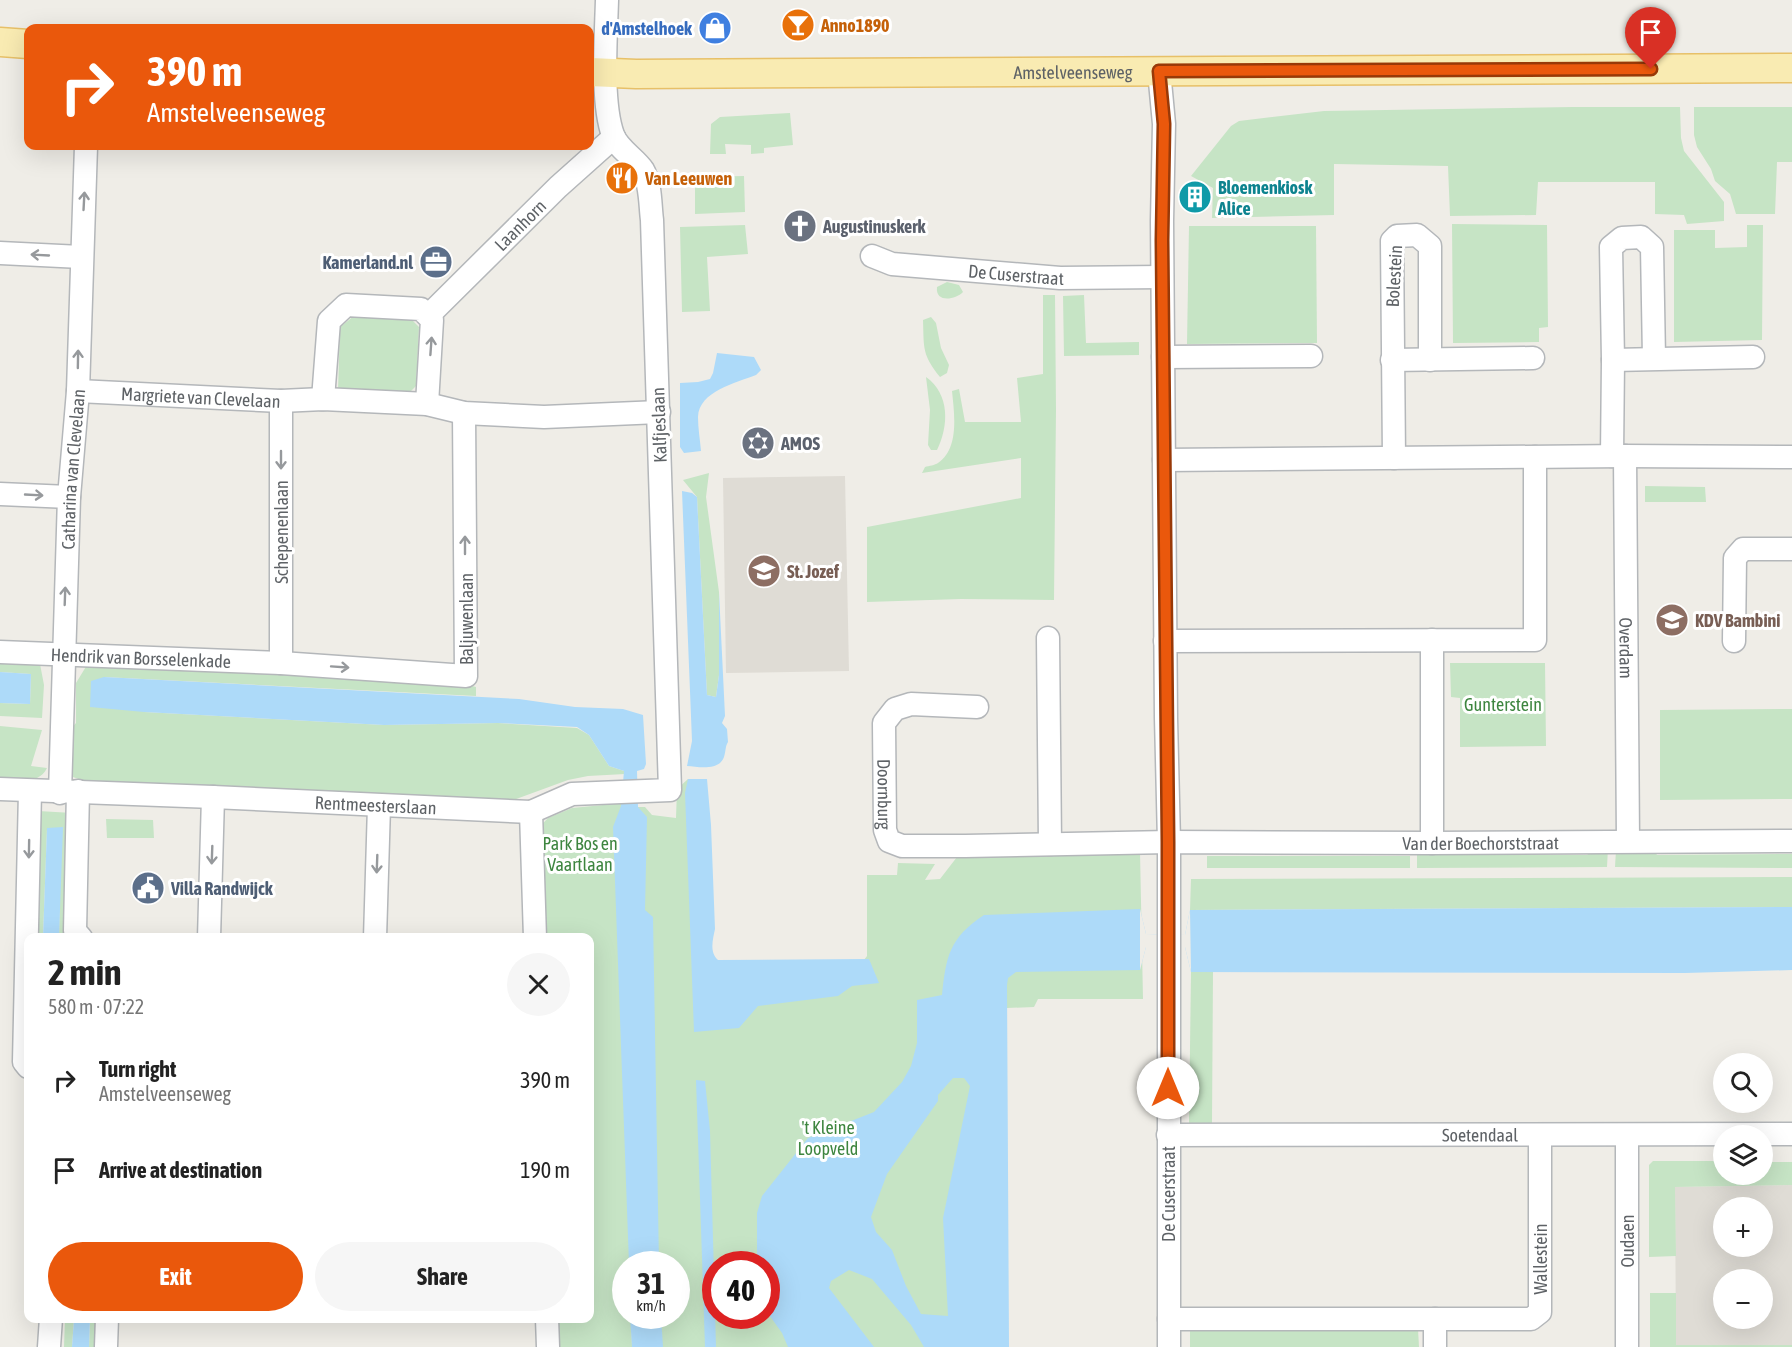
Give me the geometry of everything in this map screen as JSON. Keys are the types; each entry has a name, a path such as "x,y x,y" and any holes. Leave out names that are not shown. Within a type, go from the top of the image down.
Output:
{"main road":[{"path":"0,42 24,44"},
{"name":"Amstelveenseweg","path":"598,72 1792,68"}],"street":[{"path":"607,0 598,72 607,99 614,137"},
{"name":"De Cuserstraat","path":"1159,71 1164,124 1162,277 1168,842 1168,1347"},
{"name":"Laanhorn","path":"429,315 558,187 614,137"},
{"name":"Kalfjeslaan","path":"614,137 644,171 649,189 652,220 670,790"},
{"name":"Catharina van Clevelaan","path":"77,933 69,792 61,722 69,497 78,391 86,150"},
{"name":"Bolestein","path":"1394,458 1392,241 1397,236 1417,235 1430,246 1430,360"},
{"path":"1618,456 1611,247 1622,238 1641,237 1652,247 1654,358"},
{"path":"0,253 81,257"},
{"name":"De Cuserstraat","path":"872,256 892,264 1060,278 1162,277"},
{"path":"323,399 329,321 346,305 421,309 429,315 432,320 427,404 465,413 544,417 658,412"},
{"path":"1163,357 1311,356"},
{"path":"1614,360 1753,357"},
{"path":"1392,360 1533,358"},
{"name":"Margriete van Clevelaan","path":"78,391 281,401 323,399 427,404"},
{"name":"Schepenenlaan","path":"281,401 281,663"},
{"name":"Baljuwenlaan","path":"281,663 466,676 465,413"},
{"path":"1164,460 1618,456 1792,457"},
{"name":"Overdam","path":"1618,456 1628,841"},
{"path":"1165,641 1535,639 1535,457"},
{"path":"0,494 69,497"},
{"path":"1734,641 1735,558 1743,549 1792,549"},
{"path":"1048,638 1050,844"},
{"path":"1432,640 1432,843"},
{"name":"Hendrik van Borsselenkade","path":"0,652 281,663"},
{"name":"Doornburg","path":"977,707 911,704 895,709 884,723 885,830 889,841 902,846 1168,842"},
{"path":"0,789 30,791 27,933"},
{"name":"Rentmeesterslaan","path":"30,791 531,812 572,794 670,790"},
{"path":"209,933 213,797"},
{"path":"375,933 379,806"},
{"path":"531,812 536,933"},
{"name":"Van der Boechorststraat","path":"1168,842 1792,841"},
{"name":"Soetendaal","path":"1168,1135 1792,1134"},
{"name":"Oudaen","path":"1627,1135 1627,1347"},
{"name":"Wallestein","path":"1169,1318 1531,1319 1539,1312 1540,1136"},
{"path":"1434,1319 1434,1347"},
{"path":"49,1347 51,1323"},
{"path":"106,1347 107,1323"},
{"path":"548,1323 548,1347"}],"shaded area":[{"path":"845,476 849,671 726,673 723,478"},
{"path":"1792,1185 1792,1345 1676,1345 1675,1187"}],"green space":[{"path":"1680,107 1681,138 1684,151 1724,202 1724,221 1687,224 1684,215 1655,214 1655,182 1538,182 1536,215 1450,216 1448,166 1334,164 1334,215 1212,218 1213,188 1191,176 1231,126 1239,121 1324,111"},
{"path":"1694,107 1792,107 1792,162 1777,162 1775,214 1736,214 1730,194 1715,181 1711,169 1697,147 1694,135"},
{"path":"790,113 793,145 764,148 764,153 751,154 751,145 725,144 726,154 710,154 711,124 720,117"},
{"path":"744,176 745,212 695,214 695,177"},
{"path":"1452,224 1547,225 1548,327 1539,328 1539,342 1453,343"},
{"path":"745,225 748,254 707,257 710,311 682,312 680,227"},
{"path":"1747,225 1763,225 1762,340 1674,342 1674,230 1715,230 1715,248 1747,247"},
{"path":"1189,226 1316,226 1317,343 1187,344"},
{"path":"947,282 959,285 963,292 951,298 942,298 937,292 937,287"},
{"path":"1043,295 1055,295 1054,600 961,599 867,602 867,527 1021,498 1021,458 922,473 925,467 938,463 950,448 954,429 952,391 959,389 965,422 1021,422 1017,378 1043,374"},
{"path":"1084,295 1086,343 1139,342 1139,355 1064,356 1063,296"},
{"path":"354,316 411,319 419,327 416,386 408,394 338,390 340,327"},
{"path":"931,317 936,323 941,348 949,365 947,373 940,377 927,357 924,345 923,320"},
{"path":"926,377 940,392 945,411 944,431 937,450 931,450 928,445 930,410"},
{"path":"709,473 706,497 719,592 719,675 716,697 707,695 697,497 683,480"},
{"path":"1645,486 1705,487 1706,502 1645,502"},
{"path":"0,662 40,664 44,685 42,718 0,716 0,703 30,704 31,674 0,672"},
{"name":"Gunterstein","path":"1450,663 1545,663 1546,746 1460,747 1460,698 1451,697"},
{"path":"87,665 465,684 476,687 476,696 104,677 144,712 384,725 498,723 577,728 589,735 609,766 624,771 625,774 588,776 568,780 508,802 87,782 73,777 66,766 68,732 76,723 76,683"},
{"path":"1792,709 1792,799 1660,800 1660,710"},
{"path":"0,726 42,730 31,766 47,768 43,774 32,780 0,778"},
{"name":"'t Kleine Loopveld","path":"691,779 700,1006 838,995 867,956 867,875 897,875 898,863 935,864 925,880 940,879 957,857 1140,852 1143,999 1038,999 1034,1007 1007,1008 1006,998 961,1347 654,1347 653,1329 690,1329 690,1251 652,1251 638,807 645,807 652,815 676,818 677,789"},
{"name":"Park Bos en Vaartlaan","path":"624,803 630,1251 612,1251 612,1329 631,1329 632,1347 552,1347 551,1323 594,1323 594,933 538,933 535,832 548,818 572,808"},
{"path":"38,811 73,813 74,933 59,933 60,885 47,829 43,933 34,933"},
{"path":"106,819 153,820 154,838 107,838"},
{"path":"1417,848 1460,849 1465,855 1587,855 1594,850 1608,848 1607,867 1417,868"},
{"path":"1652,848 1657,855 1792,854 1792,868 1615,867 1616,850"},
{"path":"1207,856 1410,856 1410,868 1207,868"},
{"path":"1792,877 1792,907 1190,910 1191,879"},
{"path":"1213,971 1212,1123 1189,1123 1191,972"},
{"path":"1653,1161 1713,1161 1713,1185 1773,1185 1773,1162 1792,1162 1792,1185 1675,1187 1676,1256 1649,1257 1649,1165"},
{"path":"1650,1293 1676,1293 1676,1345 1792,1345 1792,1347 1650,1347"},
{"path":"65,1323 74,1323 72,1347 64,1347"},
{"path":"90,1323 98,1323 97,1347 89,1347"},
{"path":"1190,1323 1418,1329 1419,1347 1190,1347"}],"water":[{"path":"717,353 754,357 761,370 756,375 720,389 705,401 698,417 701,451 684,453 680,447 680,383 710,379"},
{"path":"682,491 692,493 697,497 707,695 716,697 719,675 719,592 725,716 722,723 727,729 728,742 721,761 708,767 687,766 692,741"},
{"path":"0,672 31,674 30,704 0,703"},
{"path":"104,677 519,699 575,707 623,709 643,715 646,764 644,769 637,771 638,807 647,817 645,910 653,917 659,1251 629,1251 613,827 621,806 624,771 609,766 589,735 577,727 498,723 384,725 90,707 91,681"},
{"path":"688,779 707,779 711,825 715,929 713,953 715,957 718,960 869,959 879,983 852,986 838,996 758,1006 739,1028 694,1032 685,793"},
{"path":"63,827 59,933 43,933 47,828"},
{"path":"1792,907 1792,970 1685,973 1191,972 1185,947 1146,947 1140,970 1016,972 1008,978 1007,985 1009,1347 924,1347 911,1325 872,1279 849,1270 831,1281 829,1288 874,1347 788,1347 779,1329 780,1251 757,1251 757,1213 762,1196 808,1138 874,1112 902,1082 911,1066 917,1043 917,1000 942,995 945,970 951,949 963,932 984,915 1140,909 1146,934 1185,935 1190,910","holes":["953,1078 964,1078 970,1086 943,1218 948,1316 921,1314 906,1286 892,1250 876,1232 871,1217 887,1174 938,1101 938,1095"]},
{"path":"696,1080 705,1081 710,1131 713,1251 702,1251 702,1258"},
{"path":"74,1323 90,1323 89,1347 72,1347"},
{"path":"631,1329 662,1329 663,1347 632,1347"},
{"path":"704,1329 716,1329 716,1347 705,1347"}],"pier":[{"path":"1140,909 1146,934 1185,935 1190,910 1191,972 1185,947 1146,947 1140,970"}],"place":[{"name":"Anno1890","path":"798,25"},
{"name":"d'Amstelhoek","path":"715,28"},
{"name":"Van Leeuwen","path":"622,178"},
{"name":"Bloemenkiosk Alice","path":"1195,197"},
{"name":"Augustinuskerk","path":"800,226"},
{"name":"Kamerland.nl","path":"436,262"},
{"name":"AMOS","path":"758,443"},
{"name":"St. Jozef","path":"764,571"},
{"name":"KDV Bambini","path":"1672,620"},
{"name":"Villa Randwijck","path":"148,888"}],"route":[{"path":"1168,1088 1162,240 1164,114 1159,71 1651,69"}]}
